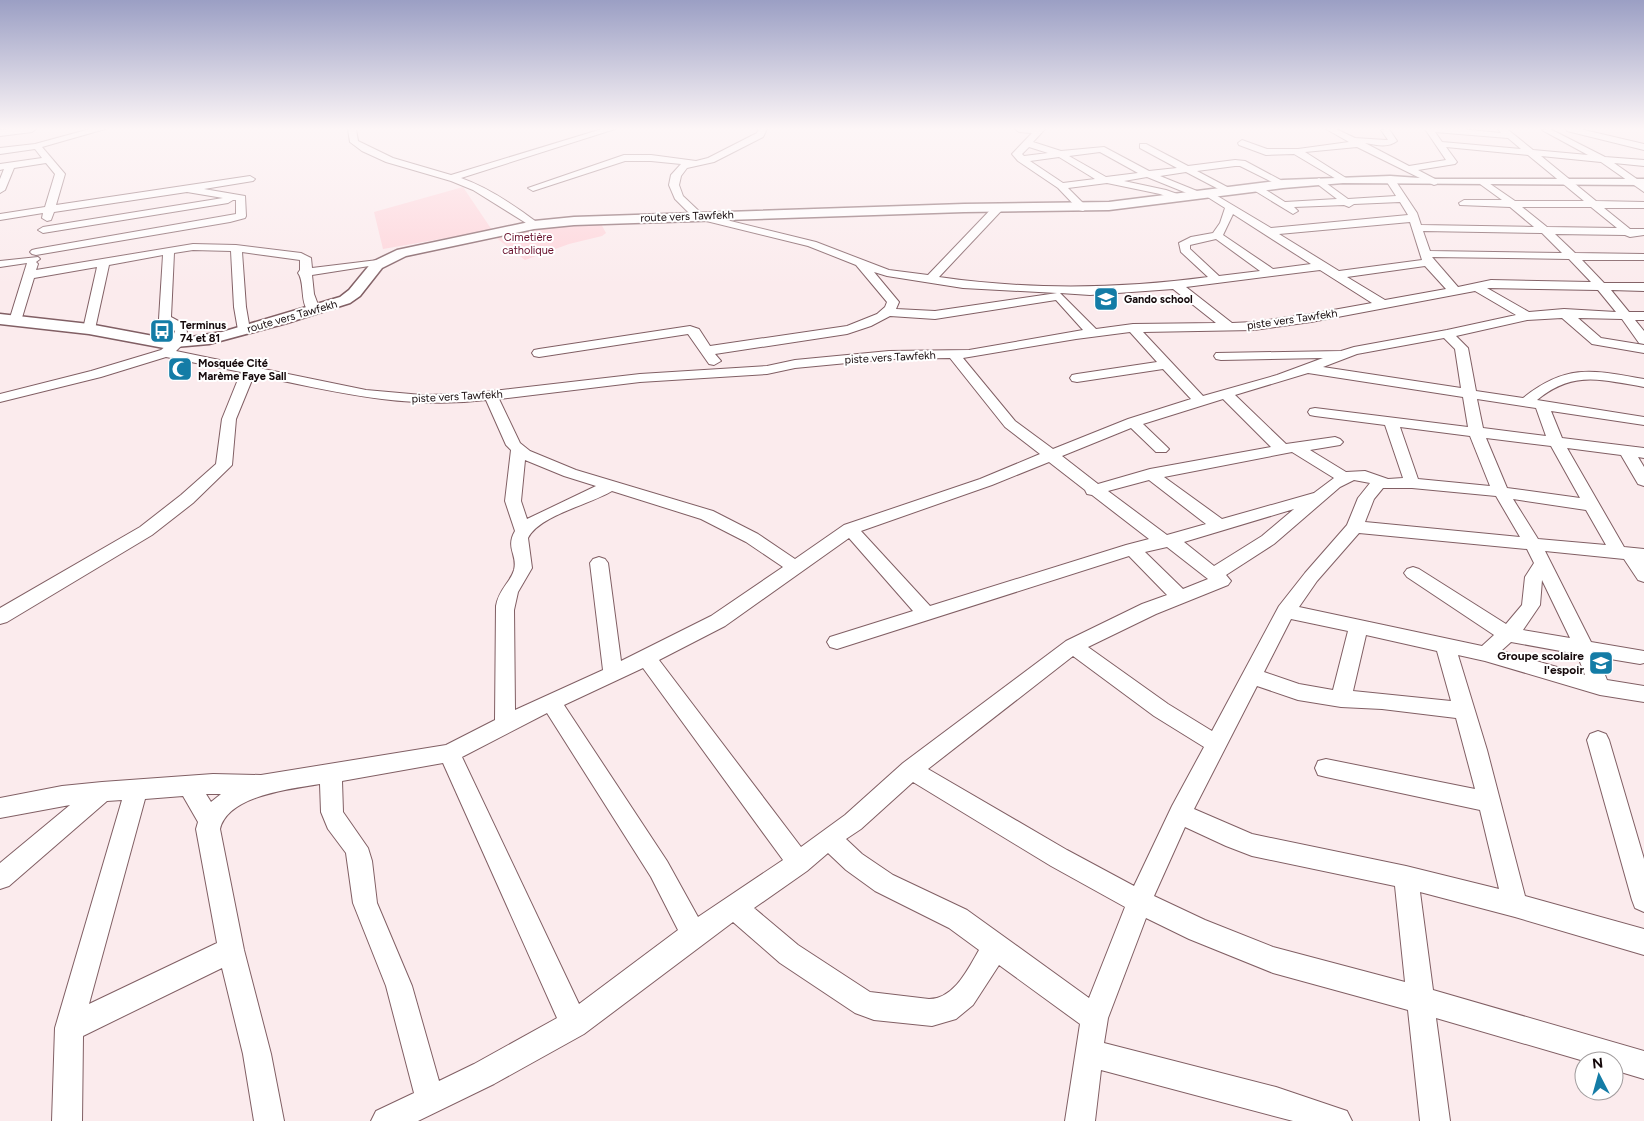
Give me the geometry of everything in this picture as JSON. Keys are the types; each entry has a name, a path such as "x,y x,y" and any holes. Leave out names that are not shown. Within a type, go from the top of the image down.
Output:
{"street":[{"path":"7,320 29,275 58,181"},
{"path":"0,217 236,181"},
{"path":"460,181 500,199 534,225"},
{"path":"533,188 553,181"},
{"path":"675,181 674,185 679,197 698,216 812,244 887,272 962,284 1090,291"},
{"path":"1054,181 1083,208"},
{"path":"1061,186 1097,181"},
{"path":"1113,181 1163,192 1179,198"},
{"path":"1167,181 1204,195 1230,208 1382,304"},
{"path":"1210,181 1228,191"},
{"path":"1278,181 1283,184"},
{"name":"route vers Tawfekh","path":"7,320 89,329 150,342 172,349 345,300 357,293 372,269 382,261 402,253 534,225 574,221 698,216 998,208 1083,208 1315,181"},
{"path":"1319,181 1371,221"},
{"path":"1392,181 1416,223 1426,258 1454,290"},
{"name":"route vers Tawfekh","path":"1424,181 1641,184"},
{"path":"1483,182 1514,204 1574,256 1602,285 1644,340"},
{"path":"1565,182 1628,232"},
{"path":"1255,188 1319,227"},
{"path":"188,189 240,198"},
{"path":"43,230 240,198"},
{"path":"0,264 35,255 241,216 240,198"},
{"path":"1283,205 1344,200 1403,199"},
{"path":"1464,203 1644,205"},
{"path":"930,280 998,208"},
{"path":"1218,236 1230,208"},
{"path":"1267,232 1371,221 1545,231 1628,232 1641,236"},
{"path":"193,247 195,225"},
{"path":"1217,280 1185,250 1184,243 1195,239 1218,236 1271,273"},
{"path":"29,275 193,247 236,248 305,258 304,273 308,294 314,310"},
{"path":"236,248 240,307 244,330"},
{"path":"0,398 96,374 172,349 181,336 180,328 165,319 170,251"},
{"path":"1337,276 1426,258 1644,257"},
{"path":"304,273 382,261"},
{"path":"89,329 104,262"},
{"path":"861,263 893,302 890,312"},
{"path":"706,351 847,330 864,326 890,312 935,315 1090,291 1176,285 1321,266"},
{"name":"piste vers Tawfekh","path":"172,349 249,370 366,394 422,399 491,396 585,383 767,370 795,364 889,355 981,353 1132,328 1270,324 1475,286 1519,283 1644,287"},
{"path":"1176,285 1227,325"},
{"path":"1475,286 1527,316"},
{"path":"1058,296 1093,333"},
{"path":"1564,313 1597,341 1644,349"},
{"path":"0,808 62,796 102,792 189,786 261,784 449,753 718,621 850,530 941,499 1133,422 1309,369 1354,351 1447,334 1527,316 1564,313 1644,316"},
{"path":"1132,328 1200,401"},
{"path":"539,353 684,330 694,332 723,372"},
{"path":"1447,334 1461,348 1471,395 1476,432 1501,492 1533,544 1542,566 1585,648 1600,687"},
{"path":"1221,356 1344,354"},
{"path":"386,1121 484,1074 574,1024 694,934 799,863 829,838 853,822 911,770 1073,646 1149,608 1181,598 1222,581 1108,498 1093,490 1004,418 954,355"},
{"path":"1077,378 1165,365"},
{"path":"1309,369 1644,421"},
{"path":"0,617 146,532 224,466 228,419 249,370"},
{"path":"1524,403 1537,392 1556,381 1574,375 1590,375 1644,383"},
{"path":"1226,394 1288,448 1344,478"},
{"path":"491,396 503,424 518,450 518,469 513,501 522,529 518,540 523,557 523,568 510,590 503,610 505,625 505,725"},
{"path":"1542,406 1556,442 1590,505 1631,554 1644,576"},
{"path":"1315,412 1644,453"},
{"path":"1391,421 1412,483"},
{"path":"1133,422 1161,449"},
{"path":"1093,490 1150,474 1288,448 1335,442"},
{"path":"518,450 570,473 707,515 752,538 795,568"},
{"path":"1627,451 1644,481"},
{"path":"1150,474 1220,526"},
{"path":"1214,574 1268,540 1344,478 1361,475 1379,482 1395,485 1412,483 1501,492 1590,505"},
{"path":"1080,1121 1094,1018 1139,902 1180,813 1286,611 1310,577 1355,527 1366,498 1379,482"},
{"path":"522,529 543,516 578,503 610,485"},
{"path":"837,642 1132,549 1167,541 1321,496"},
{"path":"1355,527 1631,554"},
{"path":"850,530 926,614"},
{"path":"1132,549 1181,598"},
{"path":"599,563 613,673"},
{"path":"1485,654 1509,635 1530,607 1533,575 1542,566"},
{"path":"1412,573 1446,592 1509,635 1640,657"},
{"path":"1286,611 1485,654 1600,687 1644,694"},
{"path":"1341,699 1359,626"},
{"path":"1445,645 1489,802 1515,905"},
{"path":"1073,646 1160,710 1217,744"},
{"path":"646,658 799,863"},
{"path":"1252,676 1298,692 1341,699 1382,701 1464,711"},
{"path":"551,702 659,869 694,934"},
{"path":"1598,740 1644,900"},
{"path":"449,753 574,1024"},
{"path":"1326,768 1489,802"},
{"path":"911,770 1022,837 1139,902 1198,930 1273,960 1421,1000 1644,1065"},
{"path":"331,772 332,812 336,822 356,848 360,861 365,903 398,986 430,1100"},
{"path":"209,819 224,804 261,784"},
{"path":"189,786 209,819 208,829 231,950 257,1054 269,1121"},
{"path":"67,1121 69,1028 136,790"},
{"path":"0,878 102,792"},
{"path":"1180,813 1234,839 1406,877 1515,905 1644,942"},
{"path":"829,838 854,862 884,883 958,919 1094,1018"},
{"path":"1406,877 1435,1121"},
{"path":"734,907 790,954 864,1004 876,1007 936,1012 950,1010 960,1002 996,946"},
{"path":"69,1028 231,950"},
{"path":"1090,1053 1276,1101 1337,1121"}],"green space":[{"path":"463,187 492,230 383,249 374,212"},
{"name":"Cimetière catholique","path":"600,222 606,233 602,236 569,244 525,260 494,236 546,226"}],"place":[{"name":"Gando school","path":"1106,299"},
{"name":"Terminus 74 et 81","path":"162,331"},
{"name":"Mosquée Cité Marème Faye Sall","path":"180,369"},
{"name":"Groupe scolaire l'espoir","path":"1601,663"}]}
